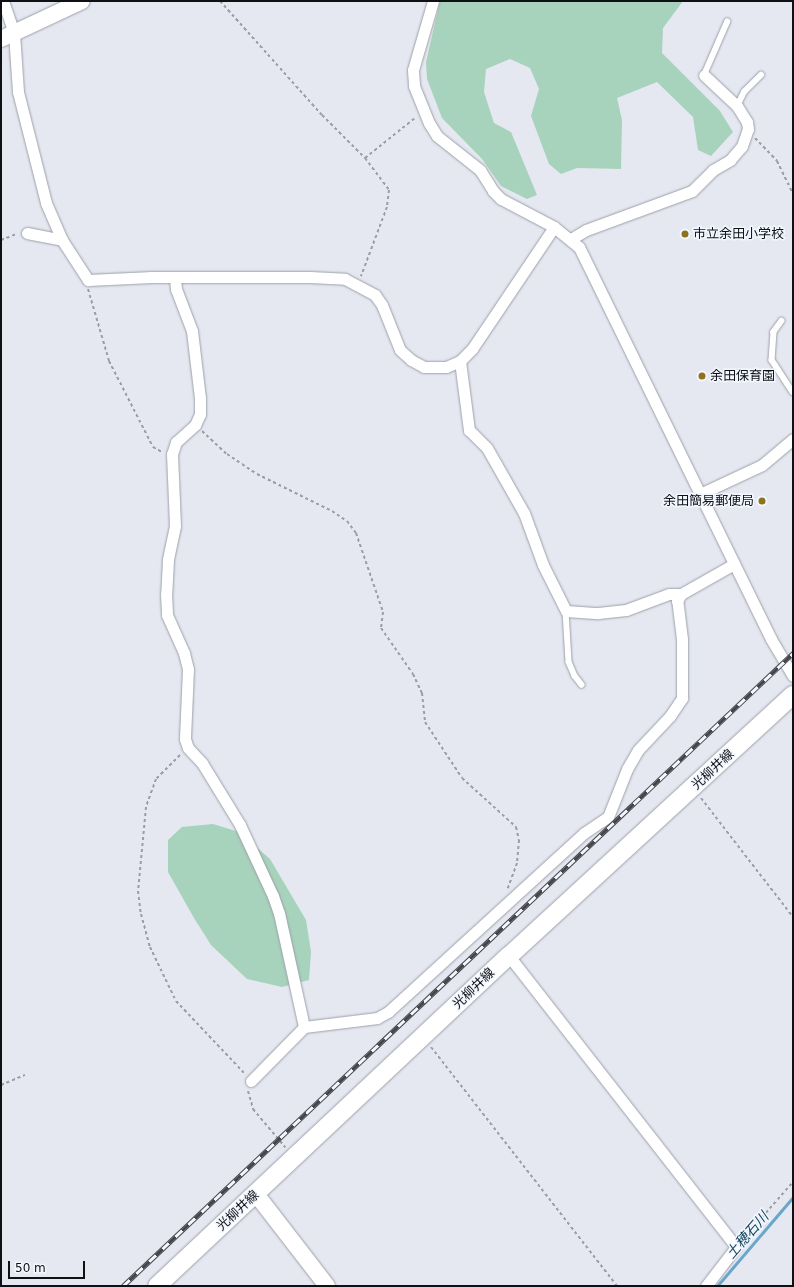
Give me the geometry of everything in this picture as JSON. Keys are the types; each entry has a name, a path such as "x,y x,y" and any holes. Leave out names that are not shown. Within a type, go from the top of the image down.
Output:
{"main road":[{"name":"光柳井線","path":"158,1286 296,1158 509,956 793,695"}],"street":[{"path":"3,1 18,92 46,203 62,240 88,280 310,277 345,279 375,294 382,305 400,350 411,360 435,368 460,362 472,349 554,227"},
{"path":"8,36 82,1"},
{"path":"433,1 413,70 414,86 424,112 437,136 480,170 501,199 554,227 571,239 579,247 771,639 793,676"},
{"path":"571,239 586,230 696,188 713,170 730,160 742,146 748,129 737,106 704,75"},
{"path":"27,233 62,240"},
{"path":"175,278 176,289 192,331 200,398 200,414 195,425 176,442 172,454 175,526 168,560 166,594 168,615 184,653 188,669 184,718 188,748 202,763 240,825 273,896 279,913 304,1027"},
{"path":"460,362 469,430 487,448 524,513 543,565 566,611 598,613 626,610 669,594 681,594 734,564"},
{"path":"700,494 762,465 793,439"},
{"path":"251,1081 304,1027 377,1018 388,1012 584,833 608,817 627,769 638,750 670,716 682,698 682,639 677,601 681,594"},
{"path":"509,956 736,1247 706,1286"},
{"path":"256,1194 327,1286"}],"lane":[{"path":"704,75 728,22"},
{"path":"737,106 744,92 761,75"},
{"path":"782,321 774,332 772,360 793,392"},
{"path":"566,611 569,662 575,676 582,684"}],"path":[{"path":"220,1 322,115 364,158 389,190 390,196 357,284"},
{"path":"364,158 424,112"},
{"path":"748,129 777,161 793,194"},
{"path":"1,240 27,233"},
{"path":"88,280 90,299 109,361 153,447 160,452 172,454"},
{"path":"195,425 227,454 257,474 332,511 347,522 356,533 383,612 380,628 414,674 422,693 425,722 462,778 516,827 517,863 506,893"},
{"path":"188,748 156,779 146,807 138,891 141,914 150,946 176,1001 251,1081 246,1093 253,1109 274,1136 296,1158"},
{"path":"693,788 793,917"},
{"path":"423,1038 617,1286"},
{"path":"1,1085 25,1075"},
{"path":"736,1247 793,1182"}],"green space":[{"path":"440,1 683,1 663,28 662,53 720,111 733,132 711,156 698,150 693,117 657,82 617,98 622,120 621,169 577,168 561,174 549,164 531,116 539,89 530,68 510,59 486,69 484,92 494,123 511,132 537,195 527,199 501,186 482,159 442,118 427,79 426,62"},
{"path":"213,824 239,832 270,859 306,920 311,952 309,980 282,987 247,979 211,945 194,918 168,872 168,840 182,827"}],"waterway":[{"name":"土穂石川","path":"717,1286 793,1197"}],"railway":[{"path":"123,1286 793,653"}],"place":[{"name":"市立余田小学校","path":"685,234"},
{"name":"余田保育園","path":"702,376"},
{"name":"余田簡易郵便局","path":"762,501"}]}
